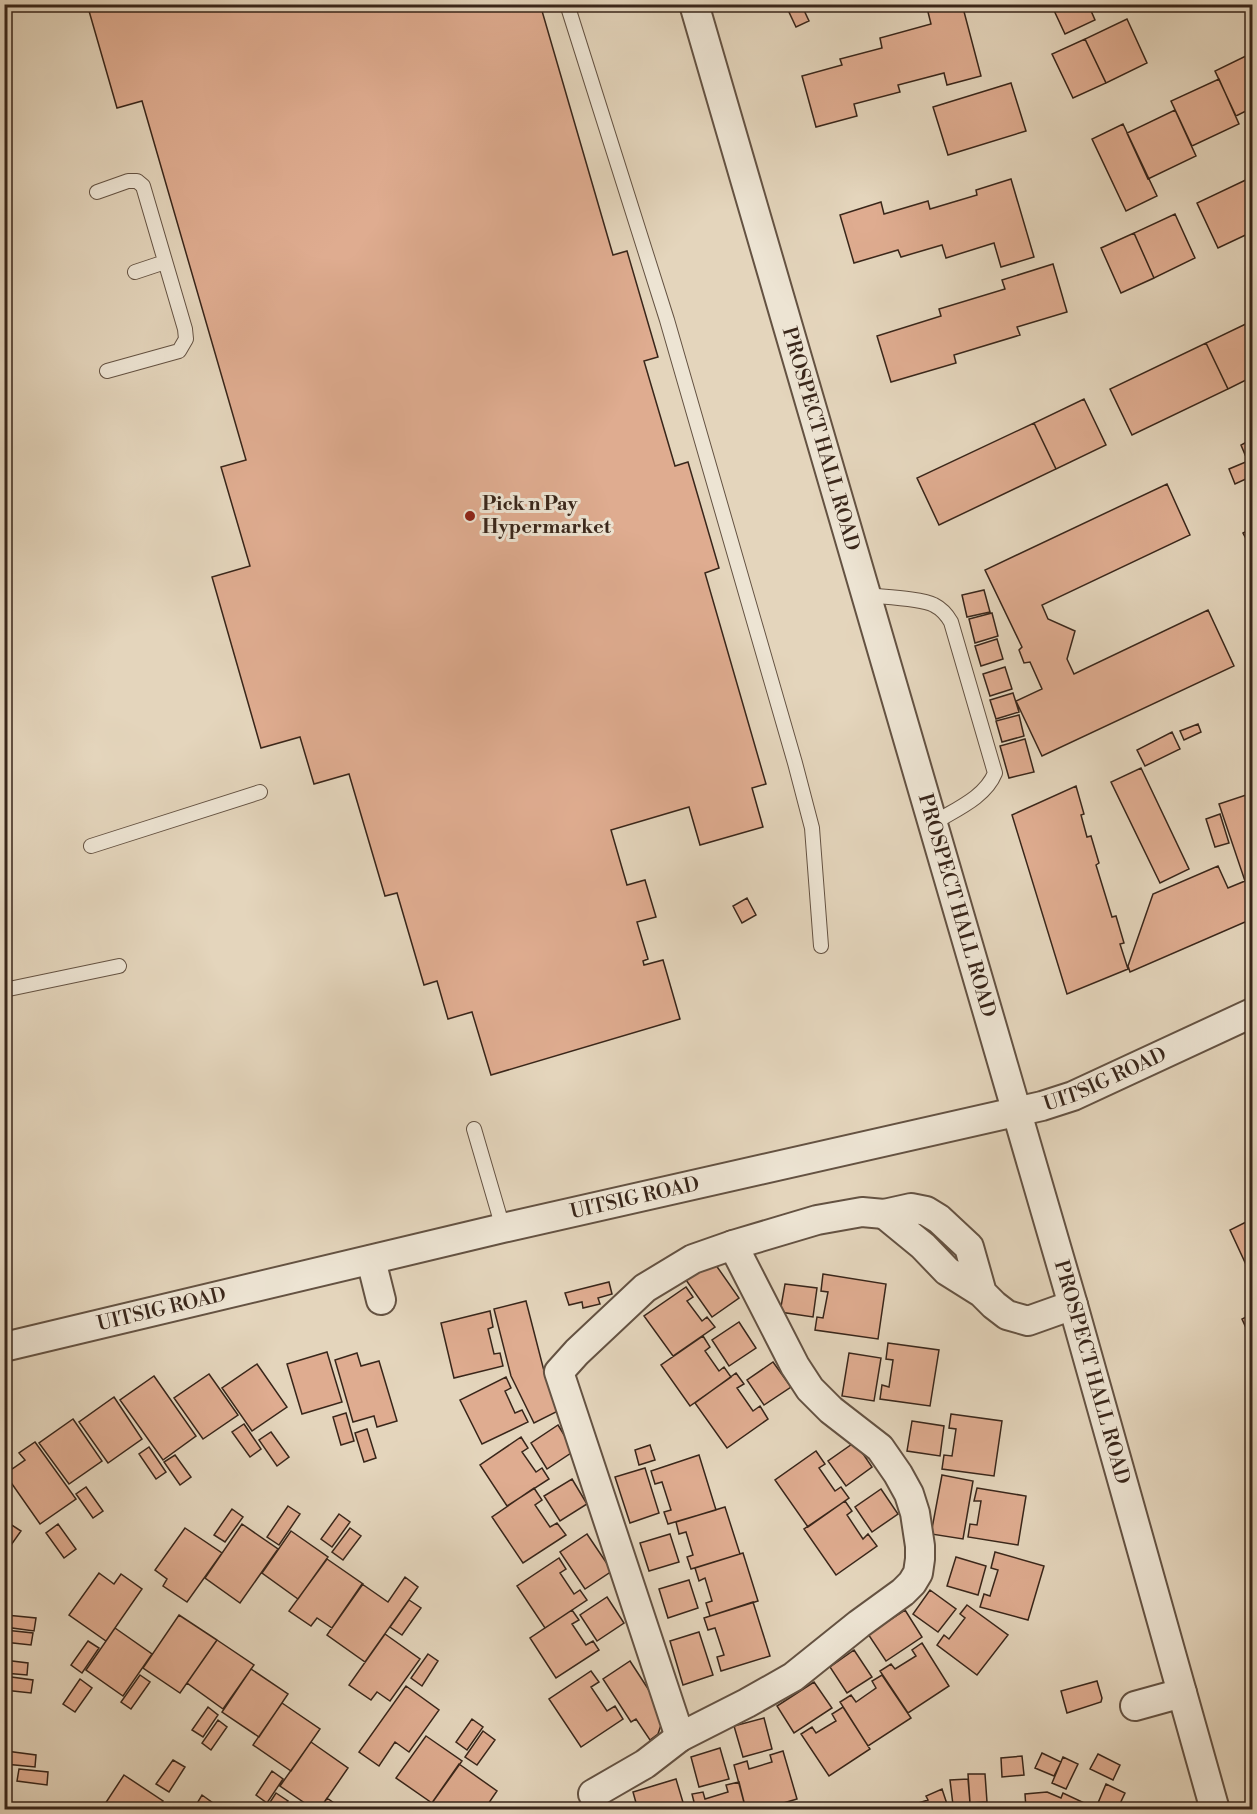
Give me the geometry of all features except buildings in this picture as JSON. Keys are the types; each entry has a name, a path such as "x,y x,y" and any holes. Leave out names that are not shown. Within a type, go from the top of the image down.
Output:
{"street":[{"name":"PROSPECT HALL ROAD","path":"694,4 1073,1305 1215,1809"},
{"name":"UITSIG ROAD","path":"4,1347 503,1228 1016,1112 1073,1096 1252,1013"},
{"path":"680,1737 559,1372 585,1344 645,1288 693,1259 826,1218 862,1212 884,1214 923,1246 947,1271 982,1293 1007,1315 1028,1321 1073,1305"},
{"path":"593,1794 645,1764 680,1737 793,1677 903,1592 918,1573 920,1559 915,1513 909,1494 898,1474 880,1448 831,1410 810,1389 795,1366 733,1245"},
{"path":"371,1260 381,1300"},
{"path":"1136,1707 1182,1693"}],"lane":[{"path":"567,4 667,320 795,764 812,828 821,946"},
{"path":"97,192 128,181 137,181 142,186 185,329 186,339 179,351 107,371"},
{"path":"135,272 165,262"},
{"path":"866,595 934,604 945,612 951,622 995,773 990,785 981,794 932,824"},
{"path":"91,846 260,792"},
{"path":"4,990 119,966"},
{"path":"474,1129 503,1228"}],"place":[{"name":"Pick n Pay Hypermarket","path":"470,516"}]}
